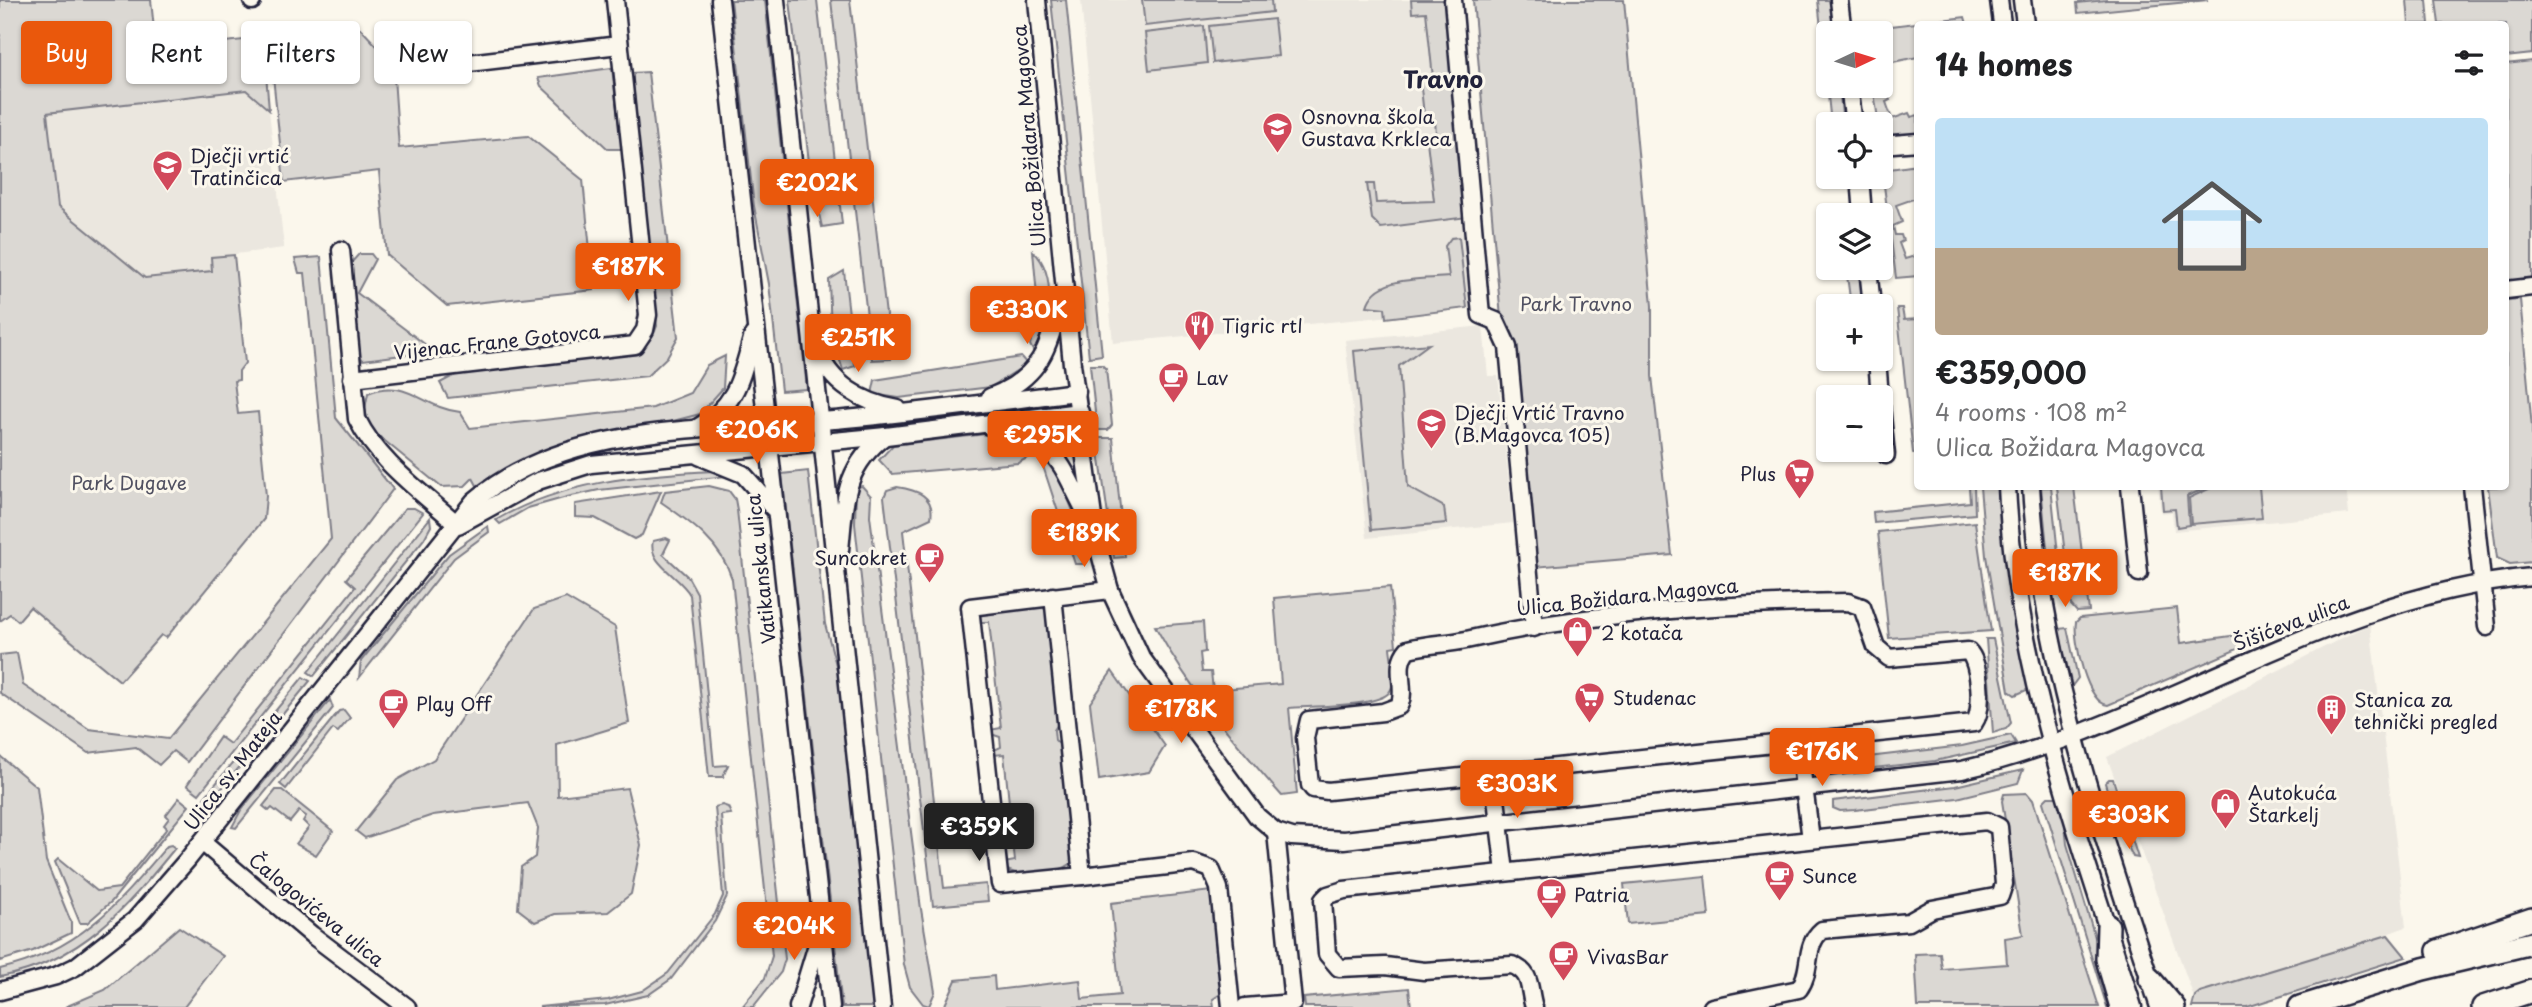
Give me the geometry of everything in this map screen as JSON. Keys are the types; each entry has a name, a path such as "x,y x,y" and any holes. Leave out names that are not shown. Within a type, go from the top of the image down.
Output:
{"main road":[{"path":"2386,980 2404,962 2532,919"},
{"path":"2108,926 2107,959 2120,1007"},
{"path":"2300,1007 2386,980 2532,943"},
{"path":"2150,979 2174,1007"},
{"path":"2483,1007 2532,992"}],"street":[{"name":"Vijenac Frane Gotovca","path":"352,378 635,345 645,330 648,315 615,0"},
{"name":"Vatikanska ulica","path":"720,0 831,1007"},
{"path":"776,0 882,1007"},
{"name":"Ulica Božidara Magovca","path":"1037,0 1063,279 1094,528 1110,590 1141,657 1250,807 1276,832"},
{"path":"1453,0 1481,315 1496,321 1508,347 1534,628"},
{"path":"1839,0 1842,21"},
{"path":"1999,0 2002,21"},
{"path":"2022,0 2025,21"},
{"path":"472,63 619,45"},
{"path":"1893,144 1914,142"},
{"path":"341,250 357,419 365,435 392,465 458,525"},
{"path":"974,402 1016,384 1041,359 1051,338 1063,279"},
{"path":"2509,290 2532,286"},
{"path":"692,431 710,421 732,399 755,328"},
{"path":"810,328 824,364 848,390 869,401 914,411"},
{"path":"766,425 1077,392"},
{"path":"821,441 886,436 1080,412"},
{"path":"980,424 1020,433 1046,446 1062,464 1094,528"},
{"name":"Ulica sv. Mateja","path":"0,991 56,976 85,961 135,920 202,842 393,599 458,525 474,501 494,485 552,455 597,444 692,431 766,425"},
{"path":"836,580 851,476 863,456 886,436"},
{"name":"Ulica sv. Mateja","path":"458,525 537,481 571,469 611,461 821,441"},
{"path":"690,453 723,463 743,474 762,492 775,510"},
{"path":"2007,490 2013,561 2025,638 2050,745 2133,1007"},
{"path":"2031,490 2038,559 2050,634 2075,736 2159,1007"},
{"path":"2130,490 2139,573"},
{"path":"2473,490 2487,627"},
{"name":"Šišićeva ulica","path":"2050,745 2306,636 2434,593 2482,581 2532,577"},
{"path":"1110,590 970,607 1000,884 1194,863 1211,869 1219,888 1231,1007"},
{"path":"1053,596 1082,876"},
{"name":"Ulica Božidara Magovca","path":"1848,602 1862,607 1876,647 1889,658 1961,650 1976,659 1980,712 1970,725 1798,742 1328,791 1313,789 1308,773 1306,726 1309,720 1383,712 1399,706 1402,700 1400,664 1408,649 1496,632 1759,603 1848,602"},
{"path":"1798,742 1811,839"},
{"path":"1244,1007 1293,1003 1276,832 1308,839 1335,840 1804,790 1948,773 2015,757 2050,745"},
{"path":"1493,774 1505,872"},
{"path":"1534,1007 1529,979 1522,969 1512,965 1489,964 1424,971 1385,966 1347,969 1334,965 1327,954 1322,910 1328,895 1344,890 1505,872 1993,822 2001,833 2004,891 1994,900 1932,909 1909,922 1822,930 1810,943 1807,978 1799,989 1712,1007"},
{"name":"Čalogovićeva ulica","path":"202,842 312,935 407,1007"},
{"path":"798,1007 822,929"}],"shaded area":[{"name":"Osnovna škola Gustava Krkleca","path":"1081,0 1448,0 1475,308 1113,343"},
{"name":"Dječji vrtić Tratinčica","path":"247,90 269,110 284,248 211,257 212,271 145,278 58,207 47,113"},
{"name":"Dječji Vrtić Travno (B.Magovca 105)","path":"1483,326 1488,376 1498,376 1513,523 1367,538 1345,340"},
{"path":"2158,490 2346,490 2349,514 2174,531 2172,512 2161,513"},
{"path":"2370,624 2406,927 2196,1003 2107,757"}],"green space":[{"name":"Park Dugave","path":"0,0 151,0 153,21 126,21 126,84 227,84 227,42 241,40 241,84 267,84 269,110 246,90 47,113 58,207 145,278 212,271 211,257 234,255 245,363 239,371 239,380 234,381 238,414 258,412 266,496 264,519 166,638 161,635 120,681 30,607 18,621 10,614 0,621"},
{"path":"731,0 765,0 807,389 781,391 769,284 754,206"},
{"path":"790,0 817,0 842,224 822,227 811,179"},
{"path":"831,0 850,0 891,359 872,360"},
{"path":"1051,0 1066,0 1102,355 1089,357"},
{"path":"1142,0 1271,0 1272,12 1145,26"},
{"path":"1411,0 1446,0 1468,217 1381,228 1372,219 1367,184 1374,184 1376,203 1434,201 1427,141 1436,134 1435,120 1424,115 1420,79 1433,78 1426,12 1412,13"},
{"name":"Park Travno","path":"1473,0 1624,0 1652,306 1652,376 1672,555 1523,568"},
{"path":"1818,0 1830,0 1833,21 1820,21"},
{"path":"2106,0 2208,0 2078,13 2077,3"},
{"path":"2407,0 2427,0 2429,21 2409,21"},
{"path":"2436,0 2532,0 2532,54 2509,57 2509,21 2439,21"},
{"path":"1965,17 1966,21 1932,21"},
{"path":"1274,19 1278,56 1213,63 1209,26"},
{"path":"1914,23 1914,58 1894,62 1894,26"},
{"path":"1204,26 1207,63 1149,70 1145,33"},
{"path":"360,28 374,43 374,84 394,84 399,148 528,136 583,180 594,290 447,306 387,255 379,171 284,182 274,84 360,84"},
{"path":"2532,61 2532,283 2509,286 2509,64"},
{"path":"612,68 622,149 608,149 541,86 538,78"},
{"path":"648,72 678,337 667,357 647,376 448,398 440,383 455,375 626,354 642,347 652,337 657,326 632,73"},
{"path":"1828,98 1840,98 1842,112 1830,112"},
{"path":"1875,98 1889,98 1886,102 1890,112 1877,112"},
{"path":"1909,113 1911,117 1914,116 1914,135 1893,138 1893,119"},
{"path":"1914,166 1914,200 1896,205 1902,222 1893,226 1893,203 1886,203 1884,189 1893,189 1893,168"},
{"path":"1893,226 1895,235 1901,235 1903,241 1899,243 1905,259 1914,256 1914,276 1896,278"},
{"path":"1459,237 1467,308 1386,318 1385,308 1367,306 1372,296 1390,284 1414,279 1449,277 1445,246 1451,238"},
{"path":"1033,251 1041,261 1049,287 1047,316 1035,354 1030,345 1038,307"},
{"path":"359,254 371,254 375,259 357,293 434,351 363,360 356,350 350,264"},
{"path":"321,257 336,418 393,489 187,762 173,751 159,765 136,747 88,753 0,693 0,655 17,653 23,685 89,729 168,739 331,539 305,273 299,273 295,259"},
{"path":"844,271 855,366 843,370 831,333 829,280"},
{"path":"1848,280 1860,280 1862,294 1849,294"},
{"path":"2520,299 2532,428 2532,562 2510,564 2497,558 2488,490 2509,490 2509,300"},
{"path":"1897,308 1902,308 1904,320 1914,319 1913,453"},
{"path":"1429,344 1399,366 1408,487 1444,507 1446,523 1371,530 1354,351"},
{"path":"725,356 723,388 700,414 623,434 480,491 473,478 465,486 441,487 369,428 365,409 368,393 382,389 404,391 435,405 460,412 470,428 653,408 690,393 707,365"},
{"path":"1021,357 1027,364 991,387 899,398 872,394 875,380"},
{"path":"1090,365 1102,365 1106,369 1112,425 1108,430 1097,430"},
{"path":"1042,403 1043,410 858,431 858,428 958,417"},
{"path":"986,434 1017,439 1035,448 1031,456 1018,463 892,474 879,460 893,445"},
{"path":"1097,438 1113,438 1125,557 1114,558"},
{"path":"1046,453 1078,524 1084,553 1083,564 1075,564 1043,466 1042,459"},
{"path":"716,471 727,476 599,490 528,508 500,524 496,520 547,497 602,482"},
{"path":"808,471 825,624 840,680 875,1007 842,1007 782,474"},
{"path":"709,486 729,491 735,499 737,510 785,959 781,972 753,1007 742,1007 765,978 772,956 732,579 720,555 703,534 661,502 665,491"},
{"path":"862,486 871,496 870,516 921,909 935,992 929,1006 923,1004 910,987 904,965 855,524 856,487"},
{"path":"897,487 923,495 932,510 931,518 903,531 944,888 986,884 988,901 933,906 884,497 887,490"},
{"path":"1969,490 1974,490 1975,514 1874,523 1873,512 1970,502"},
{"path":"1980,490 1999,490 2015,620 2029,689 2015,695 2009,691 1986,556"},
{"path":"2041,490 2051,490 2061,583 2056,588 2051,588"},
{"path":"2057,490 2074,490 2089,611 2077,612 2071,605"},
{"path":"2161,490 2202,490 2187,496 2189,525 2177,527 2175,509 2163,510"},
{"path":"2206,490 2259,490 2262,518 2191,524 2189,498"},
{"path":"661,491 642,535 634,539 595,518 575,517 575,504"},
{"path":"405,508 414,508 423,513 199,794 187,785 220,737 230,744 355,587 346,579"},
{"path":"430,518 431,526 424,539 314,676 308,672"},
{"path":"1975,522 1991,631 1889,638 1878,532"},
{"path":"488,526 489,532 454,558 359,678 361,661 449,554"},
{"path":"666,538 670,540 663,554 688,577 697,593 714,766 728,765 723,777 709,777 690,595 660,563 652,549 653,541"},
{"path":"1390,587 1396,646 1390,647 1393,676 1390,691 1374,700 1360,703 1289,708 1297,794 1282,796 1247,756 1198,693 1155,626 1203,622 1205,652 1200,653 1202,672 1211,672 1213,690 1281,684 1274,598"},
{"path":"566,598 615,627 629,723 557,745 558,796 627,788 641,845 631,894 608,912 555,914 535,922 518,909 521,867 535,857 538,828 528,803 433,815 365,838 356,831 397,780 434,759 534,609"},
{"path":"1042,605 1047,613 1059,722 1054,730 1055,740 1061,746 1073,861 1051,872 1029,874 1010,871 1005,868 1004,863 1015,861 1004,754 993,755 992,751 1001,747 1000,737 991,734 990,730 1001,728 989,622 979,622 980,612"},
{"path":"2177,608 2181,643 2266,631 2270,635 2108,705 2100,702 2083,670 2076,622 2080,618"},
{"path":"2067,628 2078,678 2072,686 2058,629"},
{"path":"1986,639 1993,639 2011,723 2006,729 1993,733"},
{"path":"1112,671 1165,746 1149,772 1099,780 1090,703"},
{"path":"303,677 310,681 210,803 204,798"},
{"path":"330,700 333,708 236,828 232,827 241,810"},
{"path":"344,710 350,718 338,732 333,729 286,789 280,784 339,711"},
{"path":"2011,735 2016,743 1935,761 1830,773 1830,764 1834,761 1962,746"},
{"path":"0,756 37,787 46,861 71,922 71,933 33,951 0,961"},
{"path":"2023,770 2018,783 1957,798 1855,810 1840,811 1833,808 1833,801 1955,786"},
{"path":"2113,779 2138,858 2133,857 2118,826 2105,783"},
{"path":"276,790 282,790 333,831 316,855 296,844 309,827 303,821 306,816 299,811 290,822 272,808 269,811 263,806"},
{"path":"2027,793 2033,800 2099,1007 1918,1007 1915,954 1940,953 1942,969 2007,964 2005,938 2023,935 2002,801 2004,794"},
{"path":"2048,797 2059,797 2067,844 2116,1007 2107,1007 2043,802"},
{"path":"179,798 189,806 112,901 87,923 80,923 55,862 58,859 97,891 119,888 167,828 164,825 169,818 166,815"},
{"path":"715,807 728,807 731,814 721,815 727,896 715,921 671,979 648,995 605,1005 539,1007 608,1000 642,991 668,973 715,914 723,896"},
{"path":"167,846 175,848 157,870 100,929 55,959 29,970 0,977 0,969 52,950 94,923 131,888"},
{"path":"1705,876 1709,916 1628,924 1624,884"},
{"path":"1211,891 1223,985 1222,993 1213,999 1214,1007 944,1007 956,980 994,976 995,990 1080,980 1082,999 1120,995 1111,903"},
{"path":"179,927 223,956 184,1007 65,1007 105,990"},
{"path":"2388,935 2406,957 2247,1007 2192,1007 2195,996 2200,992"},
{"path":"1409,988 1411,1007 1305,1007 1304,998"}],"place":[{"name":"Osnovna škola Gustava Krkleca","path":"1278,154"},
{"name":"Dječji vrtić Tratinčica","path":"167,193"},
{"name":"Tigric rtl","path":"1199,352"},
{"name":"Lav","path":"1173,404"},
{"name":"Dječji Vrtić Travno (B.Magovca 105)","path":"1431,450"},
{"name":"Plus","path":"1799,500"},
{"name":"Suncokret","path":"930,584"},
{"name":"2 kotača","path":"1578,659"},
{"name":"Studenac","path":"1590,724"},
{"name":"Play Off","path":"393,730"},
{"name":"Stanica za tehnički pregled","path":"2331,737"},
{"name":"Autokuća Štarkelj","path":"2225,830"},
{"name":"Sunce","path":"1779,902"},
{"name":"Patria","path":"1551,921"},
{"name":"VivasBar","path":"1564,983"}],"district":[{"name":"Travno","path":"1443,78"}]}
